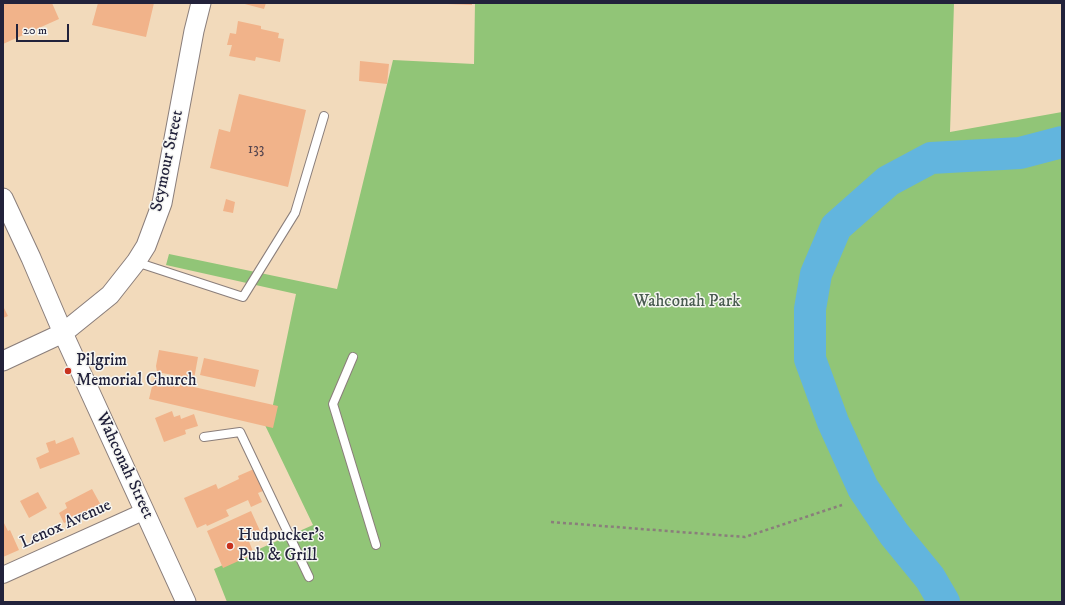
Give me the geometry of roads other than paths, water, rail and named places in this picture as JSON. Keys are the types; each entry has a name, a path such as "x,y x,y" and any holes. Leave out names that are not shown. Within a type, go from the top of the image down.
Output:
{"street":[{"name":"Seymour Street","path":"3,361 63,333 110,295 136,262 146,246 162,203 194,31 201,3"},
{"name":"Wahconah Street","path":"3,198 186,602"},
{"name":"Lenox Avenue","path":"3,576 145,511"}],"lane":[{"path":"136,262 243,297 295,213 324,116"},
{"path":"353,357 333,404 376,545"},
{"path":"204,437 240,432 309,577"}],"waterway":[{"path":"944,602 930,578 894,534 863,488 833,422 810,359 810,309 816,274 836,227 888,181 931,158 1020,153 1062,142"}],"place":[{"name":"Pilgrim Memorial Church","path":"68,371"},
{"name":"Hudpucker's Pub & Grill","path":"230,546"}],"park label":[{"name":"Wahconah Park","path":"687,302"}]}
